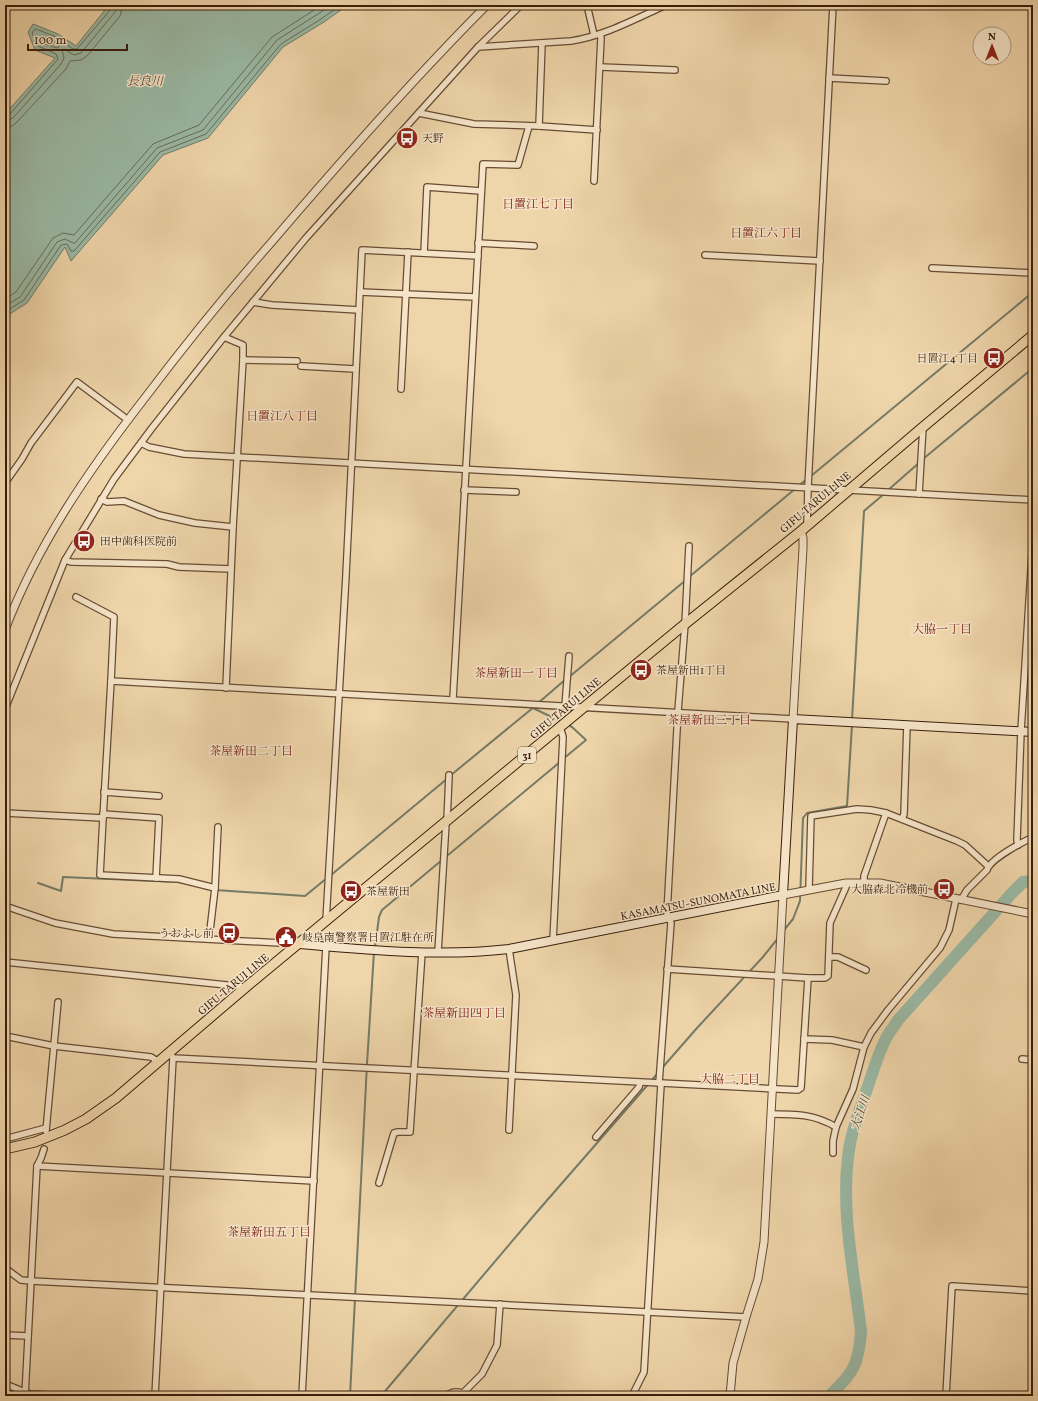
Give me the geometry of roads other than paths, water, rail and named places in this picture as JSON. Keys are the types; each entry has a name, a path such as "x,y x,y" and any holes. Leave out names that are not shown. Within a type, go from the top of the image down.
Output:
{"main road":[{"name":"GIFU-TARUI LINE","path":"5,1149 51,1137 76,1125 116,1098 159,1062 172,1056 246,987 447,822 585,706 804,529 923,426 1033,335"},
{"path":"793,719 1033,732"},
{"name":"KASAMATSU-SUNOMATA LINE","path":"299,944 422,952 482,952 553,941 783,895 793,719"}],"street":[{"path":"5,630 25,584 46,543 77,490 177,355 235,284 332,172 423,70 487,5"},
{"path":"5,709 65,560 114,479 224,336 306,238 478,47 521,5"},
{"path":"587,5 597,34 601,38 594,181"},
{"path":"478,47 570,41 597,34 666,5"},
{"path":"110,681 585,706 793,719 803,538 808,487 833,5"},
{"path":"539,126 542,42"},
{"path":"600,67 675,70"},
{"path":"829,78 886,81"},
{"path":"419,113 474,124 597,130"},
{"path":"453,699 483,164 518,165 529,126"},
{"path":"424,253 427,187 481,191"},
{"path":"478,244 534,246"},
{"path":"326,922 362,250 478,256"},
{"path":"401,389 408,252"},
{"path":"705,255 820,261"},
{"path":"932,268 1033,273"},
{"path":"360,292 475,297"},
{"path":"253,302 272,306 359,310"},
{"path":"224,336 243,345 226,688"},
{"path":"243,360 299,363 356,369"},
{"path":"5,483 31,443 77,382 124,417"},
{"path":"919,494 923,426"},
{"path":"141,443 149,447 184,454 1033,500"},
{"path":"464,490 516,492"},
{"path":"101,499 107,502 124,501 159,515 195,523 233,527"},
{"path":"1018,845 1021,731 1033,537"},
{"path":"632,1396 644,1372 649,1311 660,1084 671,923 667,912 689,546"},
{"path":"65,560 71,562 166,564 178,567 231,569"},
{"path":"76,597 114,617 100,875 187,880 214,888"},
{"path":"565,706 569,656"},
{"path":"902,819 904,814 907,725"},
{"path":"553,941 563,737 560,727"},
{"path":"438,952 449,775"},
{"path":"104,792 159,796"},
{"path":"808,890 812,816 857,809 871,810 902,819 958,841 965,845 988,866"},
{"path":"5,813 159,818 156,878"},
{"path":"864,882 864,876 886,814"},
{"path":"209,939 218,827"},
{"path":"833,1153 832,1141 836,1127 853,1090 864,1047 871,1033 888,1010 940,948 949,930 958,900 966,890 987,870 988,866 1018,845 1033,837"},
{"path":"730,1396 734,1363 758,1279 764,1242 783,895 846,883 864,882 893,885 958,900 1033,914"},
{"path":"667,969 825,978 828,976 830,923 846,887 846,883"},
{"path":"5,906 55,923 113,934 299,944"},
{"path":"302,1396 326,946"},
{"path":"509,949 516,995 509,1130"},
{"path":"379,1183 394,1133 410,1132 422,952"},
{"path":"829,957 838,958 866,970"},
{"path":"5,962 246,987"},
{"path":"155,1396 162,1287 172,1056 320,1066 798,1090 801,1088 808,978"},
{"path":"5,1139 46,1129 58,1002"},
{"path":"5,1036 54,1046 151,1057 159,1062"},
{"path":"804,1039 832,1040 864,1047"},
{"path":"1022,1059 1033,1060"},
{"path":"596,1137 639,1087 640,1083"},
{"path":"771,1114 805,1115 836,1127"},
{"path":"25,1394 37,1166 44,1148"},
{"path":"37,1166 314,1181"},
{"path":"5,1268 21,1280 31,1281 746,1317"},
{"path":"946,1396 952,1286 1033,1291"},
{"path":"445,1396 452,1392 457,1392 463,1395 482,1374 497,1345 500,1304"},
{"path":"5,1335 28,1336"},
{"path":"5,1384 25,1394 68,1396"}],"water":[{"name":"長良川","path":"109,5 348,5 324,22 283,47 208,138 163,155 71,261 65,247 27,303 5,317 5,114 55,58 35,50 28,32 33,24 58,34 76,46"}],"waterway":[{"path":"811,476 1033,292"},
{"path":"923,459 1033,368"},
{"path":"887,491 920,462"},
{"path":"798,486 807,479"},
{"path":"689,577 795,489"},
{"path":"852,720 864,511 884,494"},
{"path":"569,677 686,580"},
{"path":"537,704 566,679"},
{"path":"451,775 534,707"},
{"path":"533,708 562,722"},
{"path":"563,759 586,740 568,725"},
{"path":"784,930 793,919 800,901 803,818 807,813 847,806 852,725"},
{"path":"375,947 379,917 382,910 560,762"},
{"path":"331,875 448,778"},
{"path":"38,883 61,891 63,877 178,882 193,885"},
{"path":"215,890 305,896 327,878"},
{"name":"大江川","path":"829,1396 849,1374 859,1352 861,1331 847,1218 847,1172 852,1134 879,1053 898,1020 1013,892 1023,882 1033,881"},
{"path":"662,1068 762,958 779,937"},
{"path":"350,1396 374,952"},
{"path":"381,1396 536,1213 658,1073"}],"place":[{"name":"天野","path":"407,138"},
{"name":"日置江4丁目","path":"994,358"},
{"name":"田中歯科医院前","path":"84,541"},
{"name":"茶屋新田1丁目","path":"641,670"},
{"name":"大脇森北冷機前","path":"944,889"},
{"name":"茶屋新田","path":"351,891"},
{"name":"うおよし前","path":"229,933"},
{"name":"岐阜南警察署日置江駐在所","path":"286,937"}],"district":[{"name":"日置江七丁目","path":"538,204"},
{"name":"日置江六丁目","path":"766,233"},
{"name":"日置江八丁目","path":"282,416"},
{"name":"大脇一丁目","path":"942,629"},
{"name":"茶屋新田一丁目","path":"516,673"},
{"name":"茶屋新田三丁目","path":"709,720"},
{"name":"茶屋新田二丁目","path":"251,751"},
{"name":"茶屋新田四丁目","path":"464,1013"},
{"name":"大脇二丁目","path":"730,1079"},
{"name":"茶屋新田五丁目","path":"269,1232"}]}
